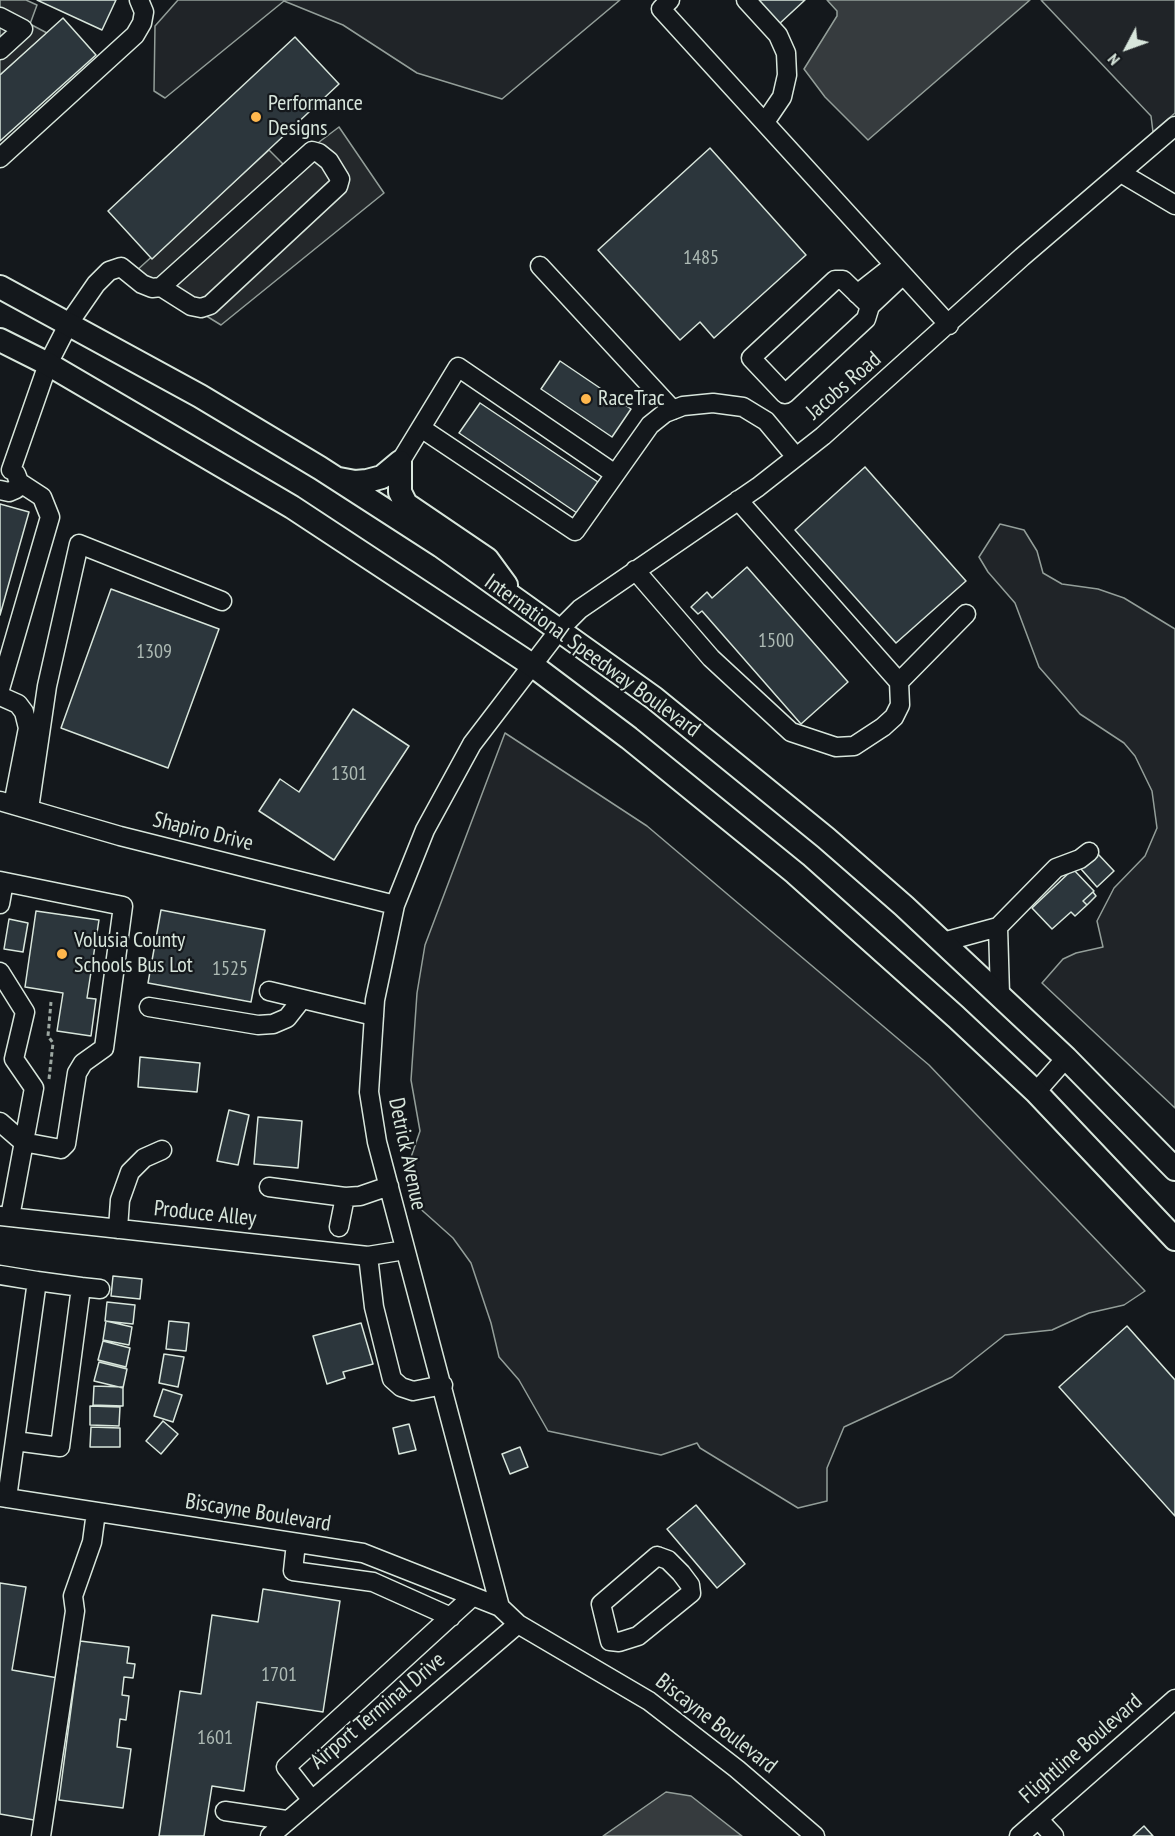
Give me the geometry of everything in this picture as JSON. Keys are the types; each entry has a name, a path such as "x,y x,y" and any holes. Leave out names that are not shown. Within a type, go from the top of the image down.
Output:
{"main road":[{"name":"International Speedway Boulevard","path":"0,287 69,322 200,396 338,479 560,629 654,698 835,845 943,942 1066,1058 1175,1169"},
{"name":"International Speedway Boulevard","path":"0,340 48,364 292,507 532,665 629,738 795,873 922,986 1036,1092 1175,1239"},
{"path":"338,479 355,482 382,477 400,462"},
{"path":"400,462 400,492 406,504 487,559 515,598"}],"street":[{"path":"0,158 135,35 142,23 144,12 139,0"},
{"path":"670,0 661,9 949,325"},
{"path":"746,0 778,35 786,53 787,75 782,97 765,122"},
{"path":"0,17 23,29 0,50"},
{"name":"Jacobs Road","path":"532,665 560,629 580,609 738,500 823,436 1022,257 1175,126"},
{"path":"0,490 12,491 10,475 48,364 69,322 109,271 121,267 142,284 152,288 161,287 312,151 319,153 329,161 340,179 338,186 210,305 201,308 191,306 161,287"},
{"path":"1120,173 1175,206"},
{"path":"540,266 673,410"},
{"path":"864,300 899,270"},
{"path":"835,279 843,280 864,300 866,319 785,394 751,358 835,279"},
{"path":"400,462 458,368 615,474"},
{"path":"421,428 575,531 650,425 683,406 713,403 743,407 766,421 796,457"},
{"path":"0,689 50,517 42,497 10,475"},
{"path":"634,570 711,658 791,732 814,742 836,747 854,746 883,727 894,717 900,705 899,682 738,500"},
{"path":"14,805 47,686 79,544 222,601"},
{"path":"899,682 966,614"},
{"name":"Detrick Avenue","path":"500,1607 443,1385 376,1142 369,1092 374,1016 395,905 425,830 467,754 532,665"},
{"path":"0,696 18,704 24,712 28,728 14,805"},
{"name":"Shapiro Drive","path":"14,805 120,836 395,905"},
{"path":"943,942 998,927 1056,868 1080,859 1089,852"},
{"path":"0,904 2,881 123,906 104,1048 83,1063 77,1073 66,1144 61,1149 23,1142 0,1122"},
{"path":"998,927 1000,994"},
{"path":"0,972 25,1012 14,1059 34,1088 5,1217"},
{"path":"269,991 374,1016"},
{"path":"149,1007 258,1025 273,1024 287,1018 302,999"},
{"path":"1036,1092 1066,1058"},
{"path":"118,1229 120,1200 130,1172 144,1158 162,1150"},
{"path":"269,1187 345,1197 360,1196 389,1186"},
{"path":"339,1227 345,1197"},
{"name":"Produce Alley","path":"5,1217 368,1256 405,1250"},
{"path":"368,1256 374,1307 392,1378 401,1387 413,1391 443,1385"},
{"path":"0,1275 100,1289"},
{"path":"3,1498 15,1441 37,1281"},
{"path":"15,1441 60,1448 81,1287"},
{"name":"Biscayne Boulevard","path":"3,1498 363,1553 500,1607 518,1624 592,1665 658,1707 737,1769 815,1836"},
{"path":"41,1836 75,1611 73,1596 92,1542 96,1512"},
{"path":"296,1543 293,1571 373,1582 451,1617"},
{"path":"657,1556 668,1560 690,1585 692,1593 638,1636 619,1642 610,1641 601,1604 657,1556"},
{"path":"311,1799 286,1767 472,1597"},
{"name":"Airport Terminal Drive","path":"270,1836 518,1624"},
{"path":"592,1665 610,1641"},
{"name":"Flightline Boulevard","path":"1019,1836 1175,1699"},
{"path":"225,1811 286,1820"},
{"path":"1038,1819 1054,1836"}],"shaded area":[{"path":"0,0 26,0 37,5 30,24 47,33 0,75"},
{"path":"178,0 620,0 502,99 417,73 343,25 284,1 165,98 154,91 155,26"},
{"path":"827,0 1030,0 868,140 825,97 804,69 837,16 837,11"},
{"path":"1041,0 1175,0 1175,113 1153,132 1151,116"},
{"path":"339,127 384,193 221,325 135,272 269,150 286,167"},
{"path":"1000,524 1024,530 1037,551 1043,573 1062,584 1098,589 1124,598 1175,629 1175,1108 1042,983 1063,959 1076,953 1103,947 1097,921 1114,888 1145,856 1157,828 1152,791 1135,756 1124,743 1080,714 1039,667 1015,603 988,572 979,557"},
{"path":"505,733 647,826 929,1065 1145,1291 1124,1305 1089,1313 1052,1330 1005,1335 952,1377 844,1427 827,1468 827,1501 798,1508 700,1448 697,1443 661,1455 548,1431 519,1380 499,1357 491,1323 471,1263 453,1238 415,1204 407,1169 420,1131 411,1080 417,993 425,945"},
{"path":"666,1792 691,1796 742,1836 603,1836"}],"building":[{"path":"37,0 116,0 102,30"},
{"path":"754,0 805,0 778,25"},
{"path":"63,18 96,55 0,141 0,75"},
{"name":"Performance Designs","path":"295,37 339,84 152,259 108,211"},
{"path":"710,148 806,255 714,338 700,322 680,340 598,250"},
{"name":"RaceTrac","path":"560,361 631,409 612,437 541,389"},
{"path":"480,403 598,482 577,513 459,433"},
{"path":"865,467 966,581 896,643 795,530"},
{"path":"0,504 29,512 0,615"},
{"path":"747,567 848,682 801,724 702,611 698,614 691,607 707,592 712,598"},
{"path":"111,589 219,629 168,768 61,728"},
{"path":"353,709 409,746 334,860 259,811 280,779 299,792"},
{"path":"1098,854 1114,871 1097,887 1081,869"},
{"path":"1073,869 1094,891 1083,901 1087,905 1075,916 1071,912 1052,929 1032,908"},
{"path":"1093,892 1096,896 1087,905 1083,901"},
{"path":"161,910 265,930 251,1002 148,983"},
{"name":"Volusia County Schools Bus Lot","path":"36,911 99,920 87,998 96,999 91,1036 57,1031 63,993 25,987"},
{"path":"9,919 28,923 23,952 4,949"},
{"path":"140,1057 200,1063 197,1092 138,1087"},
{"path":"229,1110 249,1115 238,1165 217,1161"},
{"path":"258,1117 302,1121 298,1168 254,1164"},
{"path":"113,1276 142,1279 140,1299 111,1296"},
{"path":"107,1302 135,1305 133,1324 105,1321"},
{"path":"106,1321 132,1327 129,1345 103,1340"},
{"path":"169,1321 189,1323 186,1351 166,1349"},
{"path":"361,1323 373,1364 343,1372 345,1378 327,1384 313,1336"},
{"path":"1127,1326 1175,1380 1175,1516 1059,1387"},
{"path":"103,1341 130,1348 126,1367 98,1360"},
{"path":"164,1354 184,1357 178,1387 159,1383"},
{"path":"99,1362 127,1369 123,1388 94,1381"},
{"path":"94,1386 123,1387 123,1406 93,1405"},
{"path":"163,1389 182,1395 173,1422 154,1416"},
{"path":"90,1406 120,1407 119,1426 90,1425"},
{"path":"163,1421 178,1434 161,1454 146,1441"},
{"path":"409,1424 416,1450 399,1454 393,1428"},
{"path":"91,1427 120,1428 120,1447 90,1447"},
{"path":"520,1447 528,1467 510,1474 502,1454"},
{"path":"696,1505 745,1564 717,1588 667,1529"},
{"path":"0,1583 26,1587 12,1670 58,1678 34,1820 0,1814"},
{"path":"263,1589 340,1601 323,1712 257,1702 244,1791 212,1786 204,1836 159,1836 180,1691 201,1694 212,1615 258,1622"},
{"path":"80,1641 129,1647 127,1663 135,1664 133,1678 124,1677 122,1695 129,1696 126,1720 120,1719 117,1747 131,1749 123,1808 59,1800"},
{"path":"1144,1826 1153,1836 1133,1836"}],"place":[{"name":"Performance Designs","path":"256,117"},
{"name":"RaceTrac","path":"586,399"},
{"name":"Volusia County Schools Bus Lot","path":"62,954"}]}
